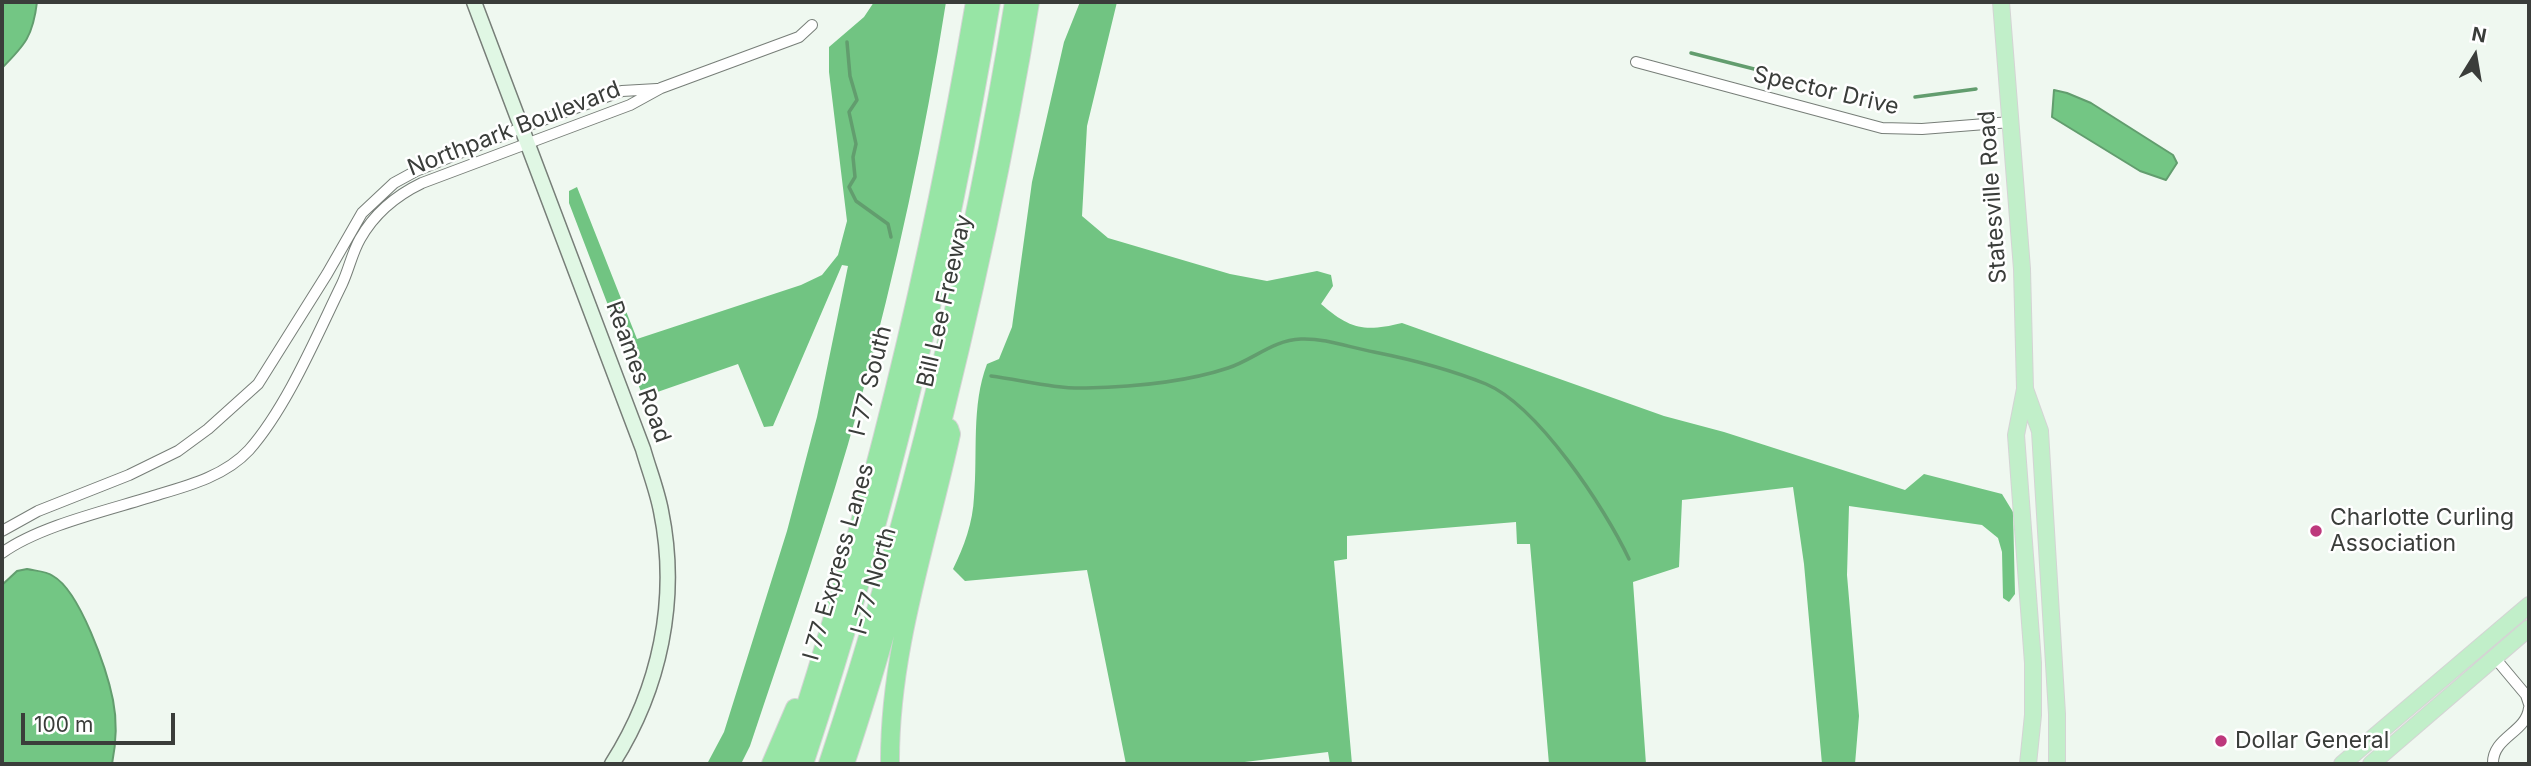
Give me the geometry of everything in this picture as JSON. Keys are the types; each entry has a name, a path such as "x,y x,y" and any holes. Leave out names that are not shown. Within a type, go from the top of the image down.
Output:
{"highway":[{"name":"I-77 South","path":"788,764 830,628 874,469 939,191 975,2"},
{"name":"I 77 Express Lanes","path":"804,764 863,572 911,388 955,194 991,2"},
{"name":"I 77 Express Lanes","path":"828,764 885,578 933,393 980,187 1014,2"},
{"name":"Bill Lee Freeway","path":"945,410 993,202 1030,2"},
{"path":"890,764 891,714 898,658 951,434 945,410"},
{"name":"I-77 North","path":"845,764 900,583 945,410"},
{"path":"771,764 830,628"}],"main road":[{"name":"Reames Road","path":"474,2 643,449 661,509 668,577 667,609 660,649 639,716 612,764"},
{"name":"Statesville Road","path":"2001,2 2022,270 2025,389 2015,435 2033,663 2033,715 2028,764"},
{"name":"Statesville Road","path":"2025,389 2040,431 2054,663 2057,764"},
{"path":"2342,764 2529,605"},
{"path":"2371,764 2529,628"},
{"path":"2033,663 2054,663"}],"street":[{"name":"Northpark Boulevard","path":"2,553 18,541 59,526 207,480 248,451 286,397 344,280 360,239 382,211 402,195 422,183 618,110 661,88 799,37 812,25"},
{"name":"Spector Drive","path":"1636,62 1881,128 1922,129 2011,122"},
{"name":"Northpark Boulevard","path":"2,531 38,511 129,475 178,451 208,429 258,384 327,274 351,229 374,200 407,176 521,128 622,91 661,88"},
{"path":"2493,764 2496,748 2526,720 2529,706 2526,695 2495,658"}],"shaded area":[{"path":"2,2 37,2 27,39 2,68"},
{"path":"874,2 946,2 909,203 886,303 848,445 750,746 741,764 707,764 724,732 787,531 817,417 848,266 842,265 773,426 764,427 738,364 643,397 569,203 569,191 577,187 637,339 801,285 822,275 838,255 847,221 829,72 829,47 864,17"},
{"path":"1080,2 1117,2 1087,126 1082,216 1108,238 1230,274 1267,281 1317,271 1331,275 1333,286 1321,304 1341,319 1359,327 1402,323 1664,416 1724,432 1905,490 1924,474 2002,494 2013,512 2015,594 2009,602 2003,598 2002,552 1998,538 1982,525 1849,506 1847,575 1859,716 1855,764 1822,764 1804,564 1793,487 1682,500 1679,567 1633,582 1646,764 1549,764 1530,544 1517,544 1516,522 1347,536 1347,559 1334,561 1352,764 1330,764 1328,752 1228,764 1126,764 1087,570 965,581 953,569 972,516 977,413 982,380 987,364 999,359 1012,327 1032,182 1064,42"},
{"path":"2054,90 2091,103 2173,155 2177,163 2166,180 2140,171 2052,117"},
{"path":"27,569 50,574 63,584 91,632 105,670 114,708 116,732 112,764 2,764 2,585 17,571"}],"waterway":[{"path":"847,42 850,76 857,100 849,112 856,144 853,157 855,177 849,187 856,201 888,224 891,237"},
{"path":"1691,53 1766,72"},
{"path":"1915,97 1976,89"},
{"path":"991,376 1074,388 1157,383 1228,368 1281,343 1301,339 1329,342 1402,358 1460,374 1486,384 1527,413 1587,487 1629,559"}],"place":[{"name":"Charlotte Curling Association","path":"2316,531"},
{"name":"Dollar General","path":"2221,741"}]}
